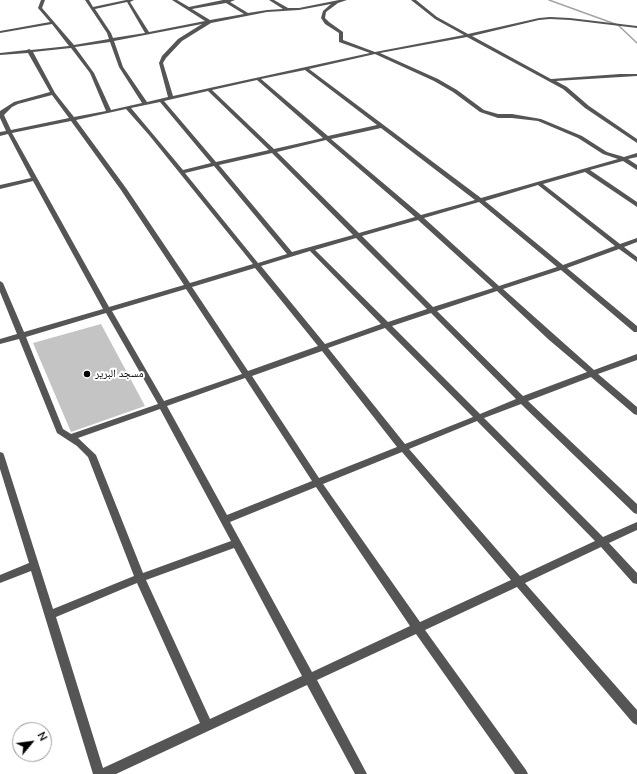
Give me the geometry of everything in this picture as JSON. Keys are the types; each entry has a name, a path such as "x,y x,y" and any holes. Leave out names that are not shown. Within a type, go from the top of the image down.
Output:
{"street":[{"path":"43,0 40,8 72,46 92,73 110,112"},
{"path":"87,0 112,40 121,67 145,103"},
{"path":"93,8 130,0 148,34"},
{"path":"174,0 209,22"},
{"path":"187,9 233,0"},
{"path":"271,0 289,10"},
{"path":"0,54 112,40 267,11 289,10 345,0"},
{"path":"413,0 436,18 565,88 587,107 637,141"},
{"path":"225,1 248,15"},
{"path":"336,2 324,12 323,18 327,23 341,33 341,41 376,53 436,80 455,91 482,111 498,116 512,116 539,120 580,137 605,153 624,159 637,168"},
{"path":"0,134 110,112 145,103 376,53 550,18 570,18 637,27"},
{"path":"171,98 161,63 164,57 180,40 209,22"},
{"path":"0,32 52,24"},
{"path":"29,50 53,93 74,119 124,189 318,483 417,627 522,774"},
{"path":"305,68 480,201 637,330"},
{"path":"551,80 637,75"},
{"path":"258,79 500,288 551,337 637,412"},
{"path":"210,90 359,236 522,400 637,510"},
{"path":"53,93 16,103 0,114 107,310 162,404 308,678 361,774"},
{"path":"161,100 216,164 291,256"},
{"path":"128,108 257,265 403,448 637,719"},
{"path":"181,172 381,126"},
{"path":"0,342 311,249 637,155"},
{"path":"586,170 637,205"},
{"path":"0,187 35,179"},
{"path":"540,184 637,260"},
{"path":"70,438 386,325 561,268 637,240"},
{"path":"311,249 480,418 602,542 637,580"},
{"path":"0,283 23,336 60,431 80,444 92,455 140,578 207,725"},
{"path":"224,520 522,400 637,357"},
{"path":"0,455 99,774"},
{"path":"103,774 637,526"},
{"path":"50,615 140,578 236,544"},
{"path":"0,578 35,565"}],"building":[{"name":"مسجد البرير","path":"101,324 145,406 71,432 33,343"}],"waterway":[{"path":"549,0 618,25 637,43"}],"place":[{"name":"مسجد البرير","path":"87,374"}]}
